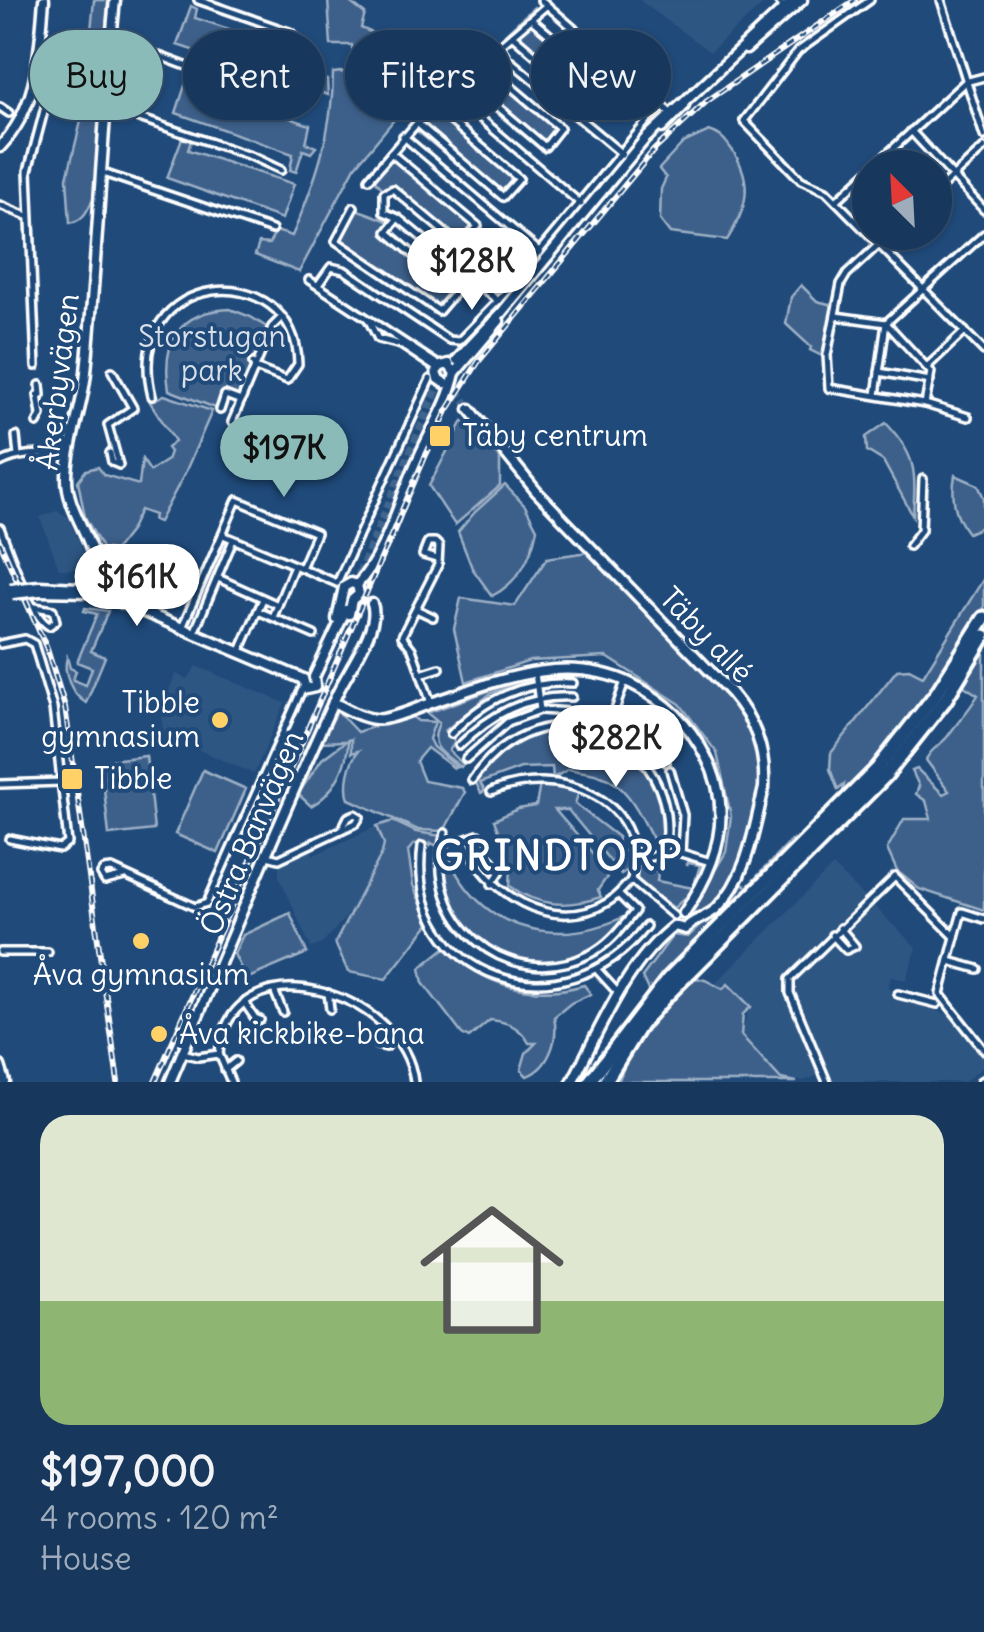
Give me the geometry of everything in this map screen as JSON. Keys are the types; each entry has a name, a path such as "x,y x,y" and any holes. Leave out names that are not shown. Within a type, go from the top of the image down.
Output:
{"highway":[{"path":"593,1082 668,978 877,770 936,694 984,618"},
{"path":"613,1081 664,997 885,776 945,700 984,636"}],"street":[{"path":"0,147 10,137 32,94 44,0"},
{"name":"Åkerbyvägen","path":"112,30 115,0"},
{"path":"198,0 283,30"},
{"path":"777,0 787,10"},
{"path":"787,10 793,0"},
{"path":"223,535 344,591 359,594 357,585 374,560 444,406 448,371 672,114 802,0"},
{"path":"852,217 826,191 801,180 744,121 798,51 870,0"},
{"path":"941,0 984,136"},
{"path":"531,19 620,94 602,114 512,35 544,3 576,30"},
{"path":"511,61 622,154"},
{"path":"891,150 965,82 984,77"},
{"path":"511,86 560,128 545,147 511,118"},
{"path":"0,107 9,113"},
{"path":"36,366 28,171 40,120"},
{"name":"Åkerbyvägen","path":"93,592 97,578 95,556 67,485 68,454 86,372 103,120"},
{"path":"143,120 281,170"},
{"path":"369,179 421,120"},
{"path":"417,124 503,197 519,178 450,120"},
{"path":"482,120 581,204"},
{"path":"318,286 331,267 344,270 453,342 463,338 649,120"},
{"path":"911,131 928,150"},
{"path":"404,136 540,252"},
{"path":"984,148 952,176 984,210"},
{"path":"392,153 478,226 462,246 394,189 384,192 384,212 398,218 498,301"},
{"path":"100,172 272,230"},
{"path":"836,201 852,187"},
{"path":"0,205 29,217"},
{"path":"354,207 336,241 439,311 456,291 386,232 398,218"},
{"path":"876,396 886,323 984,234"},
{"path":"874,250 844,278 827,355 829,388 925,404 968,418"},
{"path":"884,250 984,351"},
{"path":"309,280 448,371"},
{"path":"152,396 147,375 148,347 162,321 186,300 212,291 234,291 264,301 282,318 296,345 298,364 287,380 254,365"},
{"path":"836,316 886,323 928,366 930,381 925,404"},
{"path":"366,317 378,339 401,344 448,371"},
{"path":"232,422 272,327 282,318"},
{"path":"375,333 386,329"},
{"path":"928,366 964,331"},
{"path":"110,453 112,462 119,465 107,429 133,408 112,371"},
{"path":"879,372 930,381"},
{"path":"324,662 325,647 344,591 430,379"},
{"path":"37,423 41,415 40,386"},
{"path":"220,410 225,395 241,401"},
{"name":"Täby allé","path":"470,409 536,491 731,692 757,731 764,788 744,862 732,890 716,910 687,918"},
{"path":"16,436 18,456"},
{"path":"0,463 18,456 68,454"},
{"path":"909,546 921,530 922,479"},
{"path":"182,628 237,500 316,533 273,617"},
{"path":"0,528 34,607 45,624 56,620 53,610 34,607"},
{"path":"194,633 232,540"},
{"path":"431,703 412,650 402,636 438,565 437,559"},
{"path":"218,578 278,605"},
{"path":"344,591 351,583 357,585"},
{"path":"5,592 93,592 240,653 303,684"},
{"path":"240,653 263,599"},
{"name":"Östra Banvägen","path":"170,1082 333,702 373,623 372,604"},
{"path":"416,609 434,617"},
{"path":"258,610 314,635"},
{"path":"126,876 200,907 210,898 223,877 303,684 314,677 324,662 346,610"},
{"path":"0,644 26,639 34,644 53,708 68,846 55,849 10,839"},
{"path":"421,674 440,668"},
{"path":"333,702 355,713 383,719 534,670 584,668 625,681 662,700 695,736 712,769 722,814 714,863 682,930 674,926"},
{"path":"534,670 540,710"},
{"path":"625,681 612,716 640,730 666,762"},
{"path":"451,734 502,694 536,684 573,683"},
{"path":"459,746 491,718 538,698 572,697"},
{"path":"466,759 494,731 524,714 540,710 599,714"},
{"path":"472,780 499,749 533,730 570,725 606,734 649,770 664,806 664,853 635,861"},
{"path":"670,770 682,806 681,853 714,863"},
{"path":"491,792 531,780 570,784 587,791 608,805 622,822 634,845 635,861 631,880 618,894 594,908 558,912 524,904 492,884 464,840 478,835 500,872 492,884"},
{"path":"0,784 63,782"},
{"path":"267,856 278,859 342,829"},
{"path":"445,833 440,861 448,902 468,935 505,960 524,965 560,964 592,953 635,911 618,894"},
{"path":"422,846 421,874 428,908 444,936 464,957 493,974 525,983 565,982 597,970 624,951 646,926"},
{"path":"827,1082 790,992 790,979 895,877 955,937"},
{"path":"631,880 674,916 687,918"},
{"path":"984,919 962,912 940,994 984,1050"},
{"path":"674,916 674,926"},
{"path":"570,1082 644,957 674,926"},
{"path":"832,936 846,950 854,946 840,928"},
{"path":"0,952 48,952"},
{"path":"949,961 978,968"},
{"path":"597,970 620,995"},
{"path":"231,1082 219,1054 226,1021 253,996 304,988 328,993 371,1014 393,1038 414,1082"},
{"path":"274,990 283,1012"},
{"path":"328,993 330,1008"},
{"path":"898,994 937,1004"},
{"path":"244,1002 260,1020"},
{"path":"377,1044 386,1047 393,1038"},
{"path":"182,1053 219,1054"},
{"path":"225,1070 236,1061"},
{"path":"0,1066 5,1082"}],"shaded area":[{"path":"639,0 768,0 710,52"},
{"path":"57,511 68,517 87,561 79,569 59,569 40,517"},
{"name":"Tibble gymnasium","path":"196,666 285,703 254,774 163,734 161,708 176,674 188,679"},
{"path":"377,826 384,844 382,853 356,905 322,944 311,948 279,876 279,863 310,848 314,855"},
{"path":"833,866 917,948 906,980 891,977 888,988 901,1000 957,1017 984,1050 984,1066 964,1082 828,1082 822,1074 803,1081 782,1079 741,1035 750,1006 729,985 723,989 714,985"}],"green space":[{"path":"94,0 108,0 106,30 91,30"},
{"path":"328,0 347,0 365,14 361,28 366,30 345,30 345,45 331,45"},
{"path":"191,6 197,9 195,18 232,30 183,30 183,47 177,45"},
{"path":"534,7 543,12 537,21 548,30 531,30 531,56 511,39 509,30"},
{"path":"345,72 345,120 394,120 355,167 299,272 255,255 259,243 269,244 276,231 292,236 321,156 330,115 333,73"},
{"path":"511,82 531,99 531,120 556,120 565,128 544,153 505,120 511,120"},
{"path":"183,91 183,115 176,113"},
{"path":"81,120 99,120 94,196 82,217 70,223 67,178"},
{"path":"196,120 296,120 310,125 306,143 316,147 311,153 303,150 296,172 290,170 293,154"},
{"path":"414,120 456,120 524,178 503,202 410,125"},
{"path":"709,131 723,138 733,151 746,185 743,207 727,240 670,233 660,220 661,189 666,178 659,169 683,143"},
{"path":"182,138 191,141 188,150 294,184 282,219 167,178"},
{"path":"396,140 404,146 397,155 482,226 462,250 394,193 386,200 383,189 368,173"},
{"path":"351,208 397,225 391,233 460,291 440,315 332,243"},
{"path":"801,285 817,301 837,306 827,355 810,350 786,324 791,297"},
{"name":"Storstugan park","path":"230,309 268,328 237,397 224,392 218,409 169,390 168,357 177,332 198,316"},
{"path":"164,395 212,411 159,522 153,520 154,515 140,510 115,550 102,548 85,517 78,481 86,470 98,467 104,475 139,485 142,459 150,471 167,460 167,448 175,441 150,402"},
{"path":"463,421 500,458 500,486 455,525 429,486"},
{"path":"886,423 904,445 912,465 913,516 883,461 867,451 866,437"},
{"path":"955,475 978,485 984,498 984,526 968,533 955,506"},
{"path":"505,485 525,506 537,529 522,568 510,584 492,596 472,568 458,532"},
{"path":"588,552 738,706 757,743 761,792 740,864 719,900 695,917 692,908 726,852 731,816 717,753 680,704 607,657 530,661 466,682 454,629 461,598 515,606 547,558"},
{"path":"984,578 984,612 930,695 867,771 653,991 648,990 642,977 673,935 688,937 732,896 741,882 747,887 843,793 844,785 838,790 830,769 831,753 897,670 909,669 923,676"},
{"path":"84,611 108,611 91,651 105,657 86,703 76,695 66,670 67,657 70,668 76,671 73,680 86,685 92,668 77,662 97,614"},
{"path":"984,641 984,910 919,889 897,871 887,849 904,819 931,819 926,801 916,794 919,786 912,771 917,769 943,794 949,791 926,760 978,695 961,684"},
{"path":"533,678 491,693 445,731 455,742 449,751 463,764 461,767 439,749 435,738 439,723 427,713"},
{"path":"337,711 357,732 410,715 418,721 435,722 429,739 457,767 427,748 416,761 424,781 462,788 465,792 444,831 418,830 349,799 348,774 358,751 351,753 351,739 342,769 326,794 311,806 298,794 322,759 346,741 322,742"},
{"path":"562,726 609,736 647,770 662,801 665,818 661,852 622,789 597,775 569,769 553,778 552,767 521,768 480,783 485,791 481,793 474,779 491,757 523,738"},
{"path":"146,756 154,830 109,835 101,761"},
{"path":"203,770 246,789 218,853 175,834"},
{"path":"540,784 579,791 575,804 618,837 617,847 632,857 621,874 568,810 555,810 594,855 607,877 598,890 601,897 554,904 531,898 510,886 511,866 494,820 536,806"},
{"path":"393,821 416,832 442,836 440,847 414,844 408,851 413,885 429,924 386,979 348,972 335,943 382,853 384,844 377,826"},
{"path":"446,837 451,838 452,864 466,887 500,917 520,926 541,931 585,930 627,915 603,941 577,955 550,962 523,961 497,952 474,937 456,914 443,878"},
{"path":"653,855 661,856 654,870 658,872 657,881 693,888 700,865 687,866 687,862 690,859 704,865 699,885 674,908 637,881 638,865"},
{"path":"290,913 307,953 246,979 234,954 243,935"},
{"path":"445,948 475,972 509,986 546,991 584,985 591,994 554,1017 551,1052 535,1072 527,1076 521,1070 526,1053 536,1043 529,1043 513,1026 490,1020 469,1038 423,983 420,968"},
{"path":"692,977 723,989 728,984 751,1007 743,1014 741,1035 781,1079 797,1082 618,1082 629,1055 660,1010 663,1012"}],"tunnel":[{"path":"392,343 438,372"},
{"path":"354,586 441,379"},
{"path":"450,380 470,409"},
{"path":"346,610 348,597"}],"railway":[{"path":"155,1082 425,457 447,411 479,361 654,150 707,101 855,0"},
{"path":"0,542 47,649 65,707 118,1082"}],"place":[{"name":"Täby centrum","path":"440,436"},
{"name":"Tibble gymnasium","path":"220,720"},
{"name":"Tibble","path":"72,779"},
{"name":"Åva gymnasium","path":"141,941"},
{"name":"Åva kickbike-bana","path":"159,1034"}],"district":[{"name":"GRINDTORP","path":"559,856"}]}
